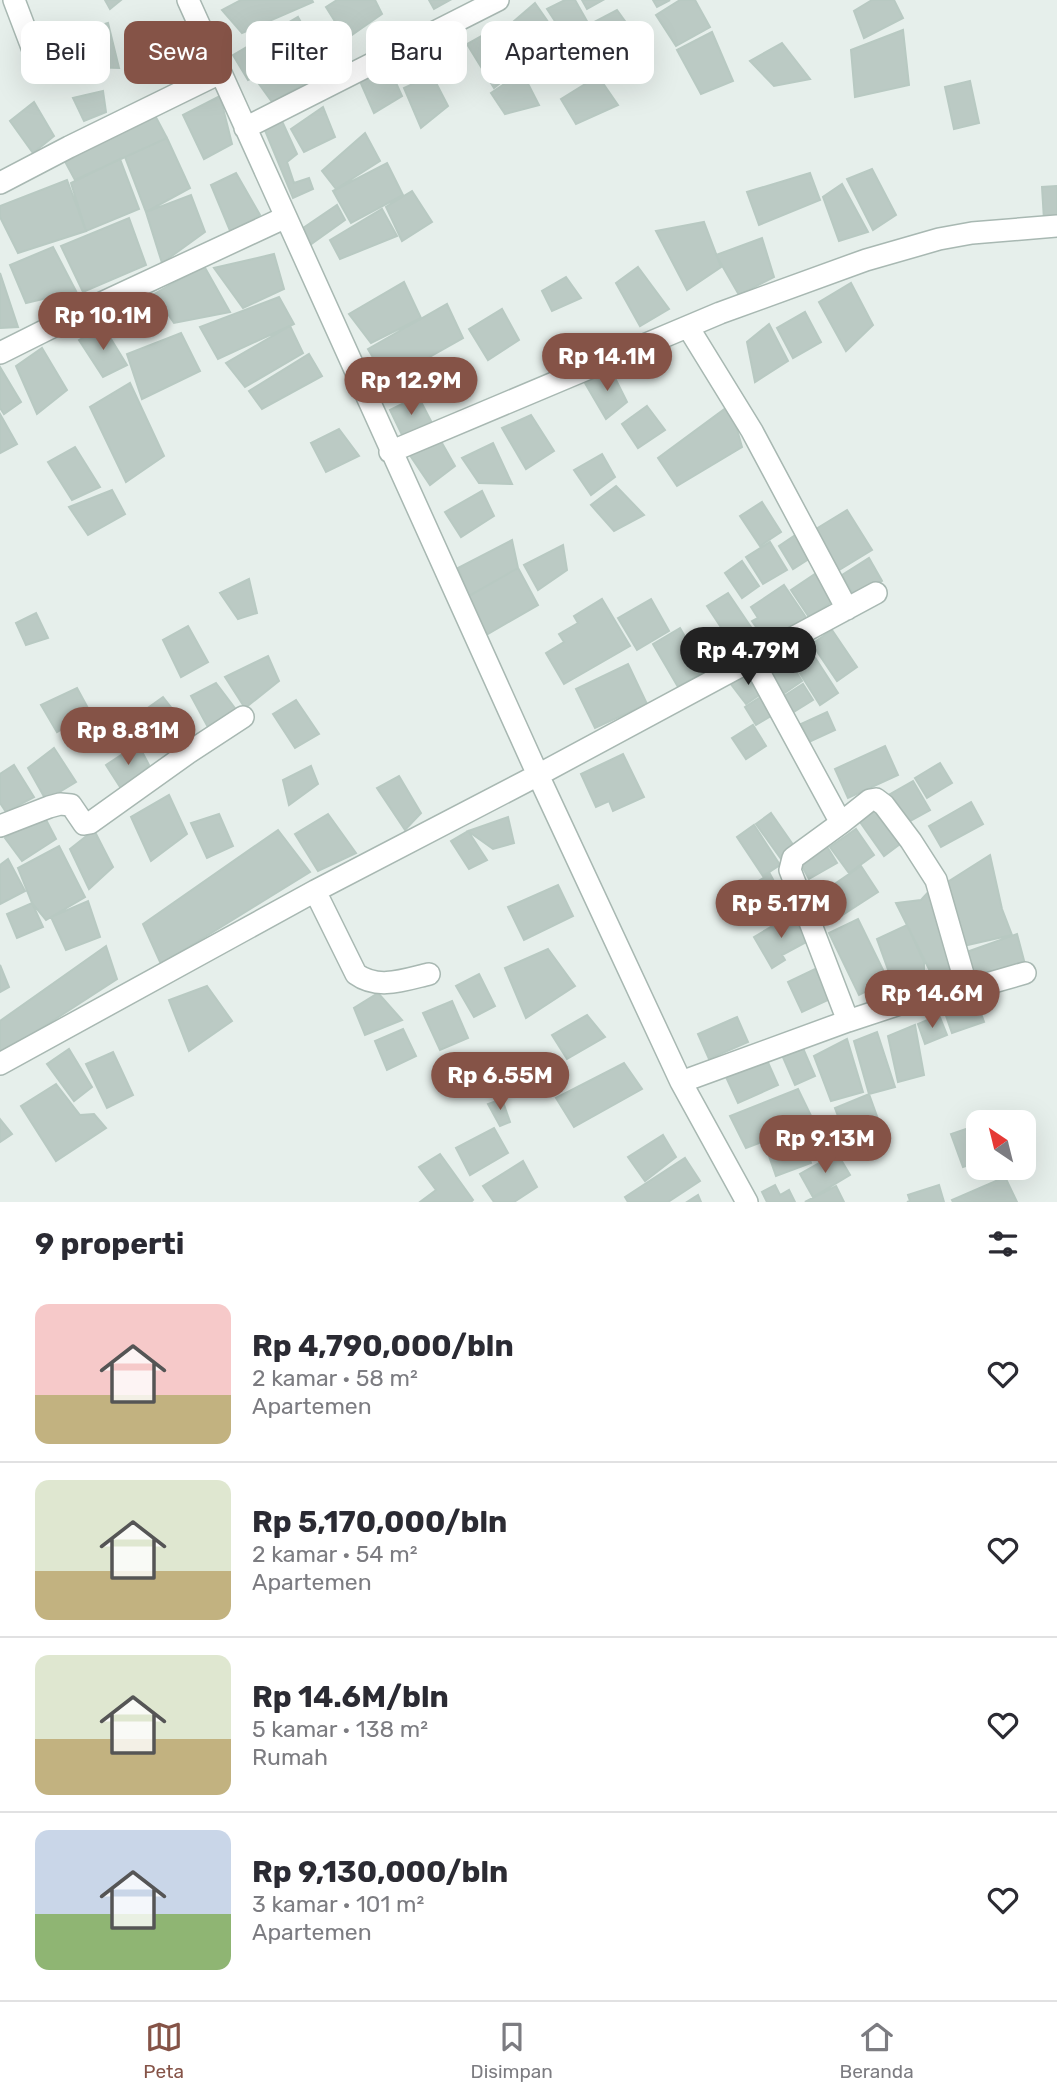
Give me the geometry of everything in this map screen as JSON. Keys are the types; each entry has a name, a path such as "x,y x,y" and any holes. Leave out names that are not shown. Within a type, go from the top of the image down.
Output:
{"street":[{"path":"13,0 21,21"},
{"path":"188,0 197,21"},
{"path":"245,128 498,0"},
{"path":"0,183 199,84"},
{"path":"225,84 390,452 681,1082 747,1202"},
{"path":"0,353 286,217"},
{"path":"390,452 688,327 866,260 939,239 972,233 1057,226"},
{"path":"688,327 752,431 847,609"},
{"path":"0,1064 315,891 538,775 876,593"},
{"path":"752,661 841,823"},
{"path":"0,826 60,804 71,806 80,821 84,824 90,823 243,717"},
{"path":"848,1021 790,870 793,858 870,800 876,799 884,806 936,880 967,988"},
{"path":"315,891 356,974 375,983 394,982 429,974"},
{"path":"681,1082 927,995 1025,973"}],"building":[{"path":"105,0 121,0 110,9"},
{"path":"241,0 313,2 269,21 246,21 246,31 242,33 222,10"},
{"path":"337,0 375,0 382,14 372,21 366,21 366,25 352,35 352,21 335,21 326,7"},
{"path":"429,0 450,0 434,9"},
{"path":"565,0 575,0 587,21 555,21 547,9"},
{"path":"582,0 603,0 587,9"},
{"path":"653,0 670,0 657,7"},
{"path":"680,0 695,0 710,27 676,46 656,15"},
{"path":"872,0 894,0 903,18 864,38 854,11"},
{"path":"535,3 547,21 514,21"},
{"path":"617,10 625,21 596,21"},
{"path":"903,30 909,85 855,97 851,50"},
{"path":"110,31 119,68 110,68"},
{"path":"712,32 733,81 701,94 677,50"},
{"path":"481,36 481,67 467,44"},
{"path":"782,43 810,79 774,86 750,61"},
{"path":"246,47 246,77 233,55"},
{"path":"366,75 366,84 397,84 402,96 374,113 359,79"},
{"path":"970,81 979,123 954,129 945,87"},
{"path":"259,84 305,84 272,102"},
{"path":"413,84 437,84 448,106 421,128 404,88"},
{"path":"504,84 528,84 539,105 505,114 491,93"},
{"path":"585,84 604,84 618,105 576,124 561,99"},
{"path":"103,91 106,112 84,121 73,98"},
{"path":"220,96 232,144 204,159 183,115"},
{"path":"34,102 54,136 33,153 10,121"},
{"path":"323,107 335,137 304,152 291,129"},
{"path":"151,108 167,138 75,180 62,156"},
{"path":"281,119 297,154 287,162 294,183 309,178 313,189 293,198 264,128"},
{"path":"365,133 380,161 336,189 322,171"},
{"path":"167,138 190,188 146,212 125,157"},
{"path":"120,159 139,209 86,231 71,183"},
{"path":"387,163 403,195 351,223 333,191"},
{"path":"872,169 896,215 873,230 847,179"},
{"path":"236,173 260,215 231,233 211,185"},
{"path":"810,173 820,200 759,225 747,192"},
{"path":"67,180 86,231 18,253 0,217 0,206"},
{"path":"842,184 868,232 839,241 823,197"},
{"path":"1057,186 1057,218 1044,220 1042,187"},
{"path":"412,191 432,222 402,241 386,207"},
{"path":"191,195 205,232 162,263 146,212"},
{"path":"337,205 345,220 310,245 303,228"},
{"path":"382,209 397,236 340,259 330,240"},
{"path":"129,218 146,265 83,292 61,246"},
{"path":"704,222 721,267 687,290 656,231"},
{"path":"762,238 774,277 739,295 716,255"},
{"path":"53,247 76,291 26,303 10,265"},
{"path":"274,254 284,289 243,308 214,268"},
{"path":"204,266 230,312 174,323 154,294"},
{"path":"638,267 669,309 640,326 616,283"},
{"path":"0,273 18,327 0,328"},
{"path":"566,277 581,298 552,311 542,291"},
{"path":"404,282 421,318 371,343 349,314"},
{"path":"851,283 873,325 846,351 819,302"},
{"path":"279,297 294,324 218,359 200,327"},
{"path":"447,304 463,338 387,381 368,349"},
{"path":"502,309 519,340 488,360 469,329"},
{"path":"805,312 821,342 793,358 777,328"},
{"path":"769,324 788,361 755,382 747,342"},
{"path":"103,326 127,365 103,377 79,340"},
{"path":"290,326 303,353 245,387 226,363"},
{"path":"181,333 200,371 142,399 127,354"},
{"path":"42,348 67,390 37,414 16,366"},
{"path":"309,354 322,376 262,409 249,391"},
{"path":"0,367 21,402 4,414 0,408"},
{"path":"610,368 627,402 606,419 585,383"},
{"path":"130,383 164,456 126,482 90,407"},
{"path":"418,396 432,423 403,437 390,410"},
{"path":"730,405 742,447 677,486 658,458"},
{"path":"647,406 665,430 638,448 622,424"},
{"path":"0,414 17,444 0,453"},
{"path":"531,415 554,451 526,469 502,428"},
{"path":"339,429 359,456 326,472 311,443"},
{"path":"438,436 455,466 430,485 407,451"},
{"path":"493,443 512,484 479,483 462,458"},
{"path":"75,447 100,487 72,500 48,462"},
{"path":"602,454 615,477 591,495 574,470"},
{"path":"616,486 644,515 614,531 591,505"},
{"path":"112,490 125,514 88,535 69,507"},
{"path":"482,491 494,516 461,537 445,512"},
{"path":"762,502 781,532 760,546 740,516"},
{"path":"847,510 872,550 836,572 811,532"},
{"path":"797,534 812,557 793,569 779,546"},
{"path":"512,540 518,568 469,596 458,568"},
{"path":"770,542 787,570 763,584 746,557"},
{"path":"563,545 567,570 538,590 524,565"},
{"path":"869,558 882,581 855,597 842,575"},
{"path":"742,561 759,586 742,598 725,573"},
{"path":"518,568 538,605 486,635 469,596"},
{"path":"815,574 833,601 809,617 791,590"},
{"path":"249,579 257,613 238,619 220,593"},
{"path":"784,585 807,619 769,645 752,621 758,618 751,607"},
{"path":"728,593 757,636 736,650 707,606"},
{"path":"602,599 630,646 564,684 546,653 564,642 559,634 578,623 574,616"},
{"path":"651,599 669,631 637,650 618,618"},
{"path":"36,613 48,638 26,645 16,623"},
{"path":"188,626 208,662 181,677 163,640"},
{"path":"680,628 705,671 678,687 653,644"},
{"path":"832,630 857,667 837,681 812,644"},
{"path":"268,656 279,681 245,708 225,677"},
{"path":"814,656 838,693 820,705 796,667"},
{"path":"788,659 802,681 780,696 765,673"},
{"path":"628,664 647,704 595,728 576,689"},
{"path":"749,669 765,691 746,704 730,683"},
{"path":"216,683 240,715 210,731 191,696"},
{"path":"803,684 813,700 787,716 778,700"},
{"path":"77,688 90,712 57,732 41,705"},
{"path":"764,695 776,713 756,725 745,707"},
{"path":"163,697 191,733 155,750 131,720"},
{"path":"296,700 319,734 295,748 273,714"},
{"path":"827,712 835,730 809,742 801,724"},
{"path":"753,725 766,746 746,759 732,738"},
{"path":"138,744 149,765 124,793 106,765"},
{"path":"885,746 898,775 848,798 835,769"},
{"path":"54,748 76,782 46,800 28,768"},
{"path":"623,754 644,797 613,811 609,801 596,807 581,774"},
{"path":"940,763 952,783 927,798 915,778"},
{"path":"14,765 34,797 6,812 0,803 0,774"},
{"path":"311,766 318,784 289,805 283,780"},
{"path":"399,776 421,813 405,830 377,788"},
{"path":"913,781 930,810 903,825 887,796"},
{"path":"169,795 187,834 151,861 131,817"},
{"path":"971,802 983,824 941,847 929,826"},
{"path":"878,808 904,841 884,856 860,822"},
{"path":"771,813 796,849 781,859 756,824"},
{"path":"43,814 56,839 22,861 5,838"},
{"path":"219,814 233,846 207,858 191,823"},
{"path":"328,814 356,853 318,871 295,834"},
{"path":"508,817 514,843 493,849 468,831"},
{"path":"754,825 780,865 763,876 737,837"},
{"path":"856,829 874,855 849,873 830,847"},
{"path":"94,830 113,867 89,889 70,849"},
{"path":"278,830 310,872 161,964 143,924"},
{"path":"468,831 487,860 469,869 451,841"},
{"path":"826,845 837,863 809,879 799,861"},
{"path":"59,846 85,897 46,920 32,903 18,868"},
{"path":"990,855 1002,909 1012,935 963,946 943,885"},
{"path":"8,859 25,891 0,904 0,865"},
{"path":"861,866 878,892 833,921 817,896"},
{"path":"770,874 780,892 755,906 745,889"},
{"path":"558,885 573,916 524,940 508,907"},
{"path":"932,888 956,971 943,975 931,973 896,903 921,900"},
{"path":"88,901 100,937 66,950 51,917"},
{"path":"32,903 43,927 17,938 7,914"},
{"path":"793,914 808,941 782,955 785,960 772,968 754,937"},
{"path":"858,919 888,980 859,995 829,933"},
{"path":"907,925 924,962 924,979 895,989 877,939"},
{"path":"1017,934 1026,968 972,982 964,953"},
{"path":"106,946 117,979 0,1055 0,1021"},
{"path":"548,949 575,986 526,1018 505,968"},
{"path":"0,965 9,987 0,992"},
{"path":"815,969 830,999 802,1012 788,982"},
{"path":"479,974 495,1006 474,1017 456,986"},
{"path":"207,986 232,1021 189,1051 169,1000"},
{"path":"378,993 402,1020 365,1035 354,1008"},
{"path":"976,999 984,1022 952,1033 944,1010"},
{"path":"452,1001 468,1038 440,1050 423,1013"},
{"path":"587,1015 605,1037 567,1059 552,1035"},
{"path":"939,1015 947,1035 925,1044 918,1024"},
{"path":"737,1017 748,1042 709,1059 698,1034"},
{"path":"915,1025 924,1075 898,1082 888,1036"},
{"path":"403,1029 416,1056 387,1070 375,1041"},
{"path":"877,1032 895,1087 869,1094 854,1041"},
{"path":"847,1039 863,1092 831,1101 814,1056"},
{"path":"802,1046 815,1076 795,1085 782,1055"},
{"path":"69,1049 92,1087 74,1101 47,1064"},
{"path":"113,1052 133,1095 107,1108 86,1064"},
{"path":"766,1058 778,1085 738,1103 726,1077"},
{"path":"554,1062 560,1074 537,1090 531,1078"},
{"path":"624,1063 642,1089 574,1127 556,1098"},
{"path":"56,1084 80,1115 94,1114 106,1128 56,1161 21,1106"},
{"path":"798,1089 814,1122 746,1148 730,1116"},
{"path":"869,1094 883,1133 848,1143 835,1108"},
{"path":"502,1099 510,1122 500,1126 488,1104"},
{"path":"0,1119 12,1134 0,1142"},
{"path":"494,1128 508,1153 470,1175 456,1148"},
{"path":"966,1129 966,1166 963,1167 951,1134"},
{"path":"663,1135 676,1157 645,1181 628,1157"},
{"path":"803,1140 811,1163 776,1176 768,1153"},
{"path":"837,1153 850,1175 813,1197 800,1174"},
{"path":"440,1154 473,1200 471,1202 420,1202 436,1190 419,1167"},
{"path":"685,1158 700,1181 668,1202 628,1202 625,1197"},
{"path":"523,1161 537,1187 514,1202 494,1202 483,1186"},
{"path":"998,1180 1006,1180 1017,1202 953,1202 952,1200"},
{"path":"775,1185 780,1195 789,1190 795,1202 767,1202 762,1192"},
{"path":"939,1185 944,1202 907,1202 910,1201 908,1195"},
{"path":"836,1186 844,1202 805,1202"},
{"path":"698,1195 701,1202 687,1202"}]}
